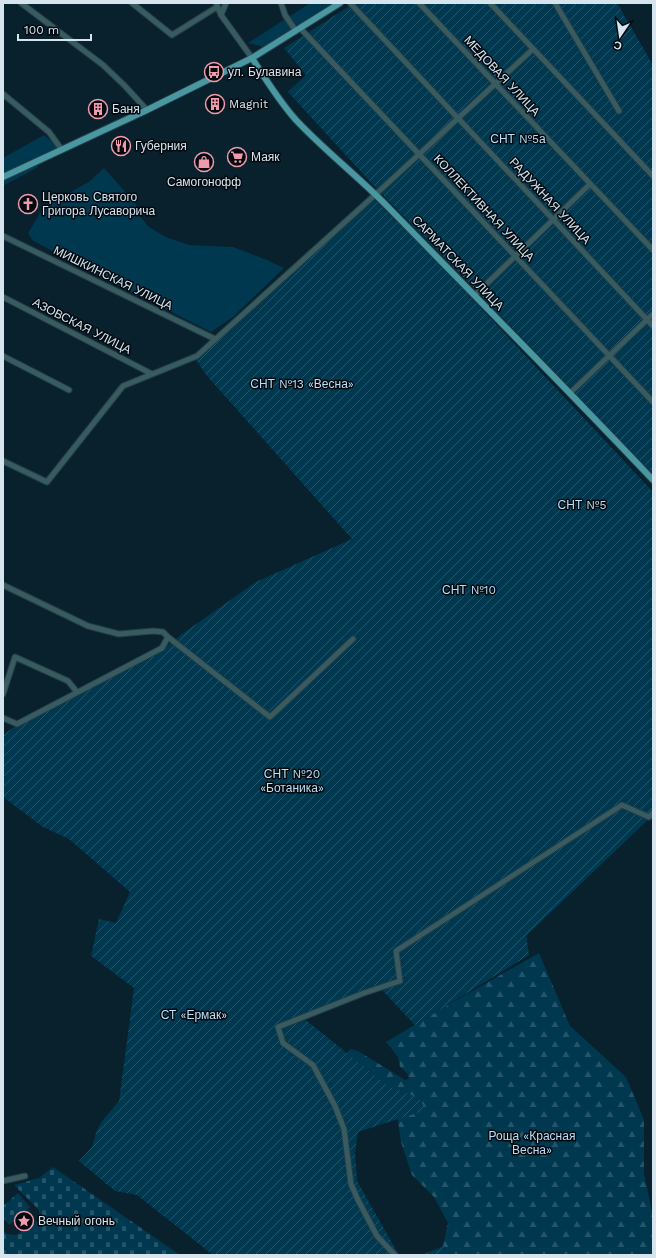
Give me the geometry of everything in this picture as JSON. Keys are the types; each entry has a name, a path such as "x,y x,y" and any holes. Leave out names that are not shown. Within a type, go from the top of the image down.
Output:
{"main road":[{"path":"3,177 146,110 252,58 340,3"},
{"name":"САРМАТСКАЯ УЛИЦА","path":"252,58 281,101 313,137 376,194 653,480"}],"street":[{"path":"21,3 103,65 124,84 146,110"},
{"path":"132,3 172,35 216,5 221,15 252,58"},
{"path":"221,15 226,3"},
{"name":"КОЛЛЕКТИВНАЯ УЛИЦА","path":"281,3 285,15 298,29 419,154 653,402"},
{"name":"РАДУЖНАЯ УЛИЦА","path":"350,3 653,326"},
{"name":"МЕДОВАЯ УЛИЦА","path":"419,3 653,250"},
{"path":"490,3 653,176"},
{"path":"555,3 619,111"},
{"path":"3,461 47,482 123,386 197,356 533,49"},
{"path":"3,94 49,132 62,150"},
{"path":"475,295 590,184"},
{"name":"МИШКИНСКАЯ УЛИЦА","path":"3,236 215,339"},
{"name":"АЗОВСКАЯ УЛИЦА","path":"3,297 152,374"},
{"path":"570,393 653,314"},
{"path":"3,356 69,390"},
{"path":"3,585 88,626 119,634 154,631 163,632 270,717 352,638"},
{"path":"3,718 16,724 162,648 168,637"},
{"path":"3,694 16,657 68,681 77,692"},
{"path":"395,1255 377,1236 351,1184 344,1129 336,1106 313,1065 283,1043 278,1027 364,993 400,981 396,951 622,805 651,815"},
{"path":"3,1181 25,1176"}],"green space":[{"path":"310,3 333,3 264,47 248,43"},
{"name":"СНТ №5а","path":"354,3 617,3 653,65 653,475 479,293 375,187 288,92 306,75 284,48"},
{"path":"44,135 56,145 57,150 3,174 3,158"},
{"path":"36,164 38,167 3,186 3,180"},
{"path":"104,168 136,204 138,214 149,227 166,237 189,245 233,247 284,268 233,317 211,332 32,240 28,233 44,207 90,181"},
{"path":"372,197 437,261 653,492 653,815 526,936 529,955 415,1025 377,985 302,1017 388,1086 419,1098 426,1110 358,1132 355,1153 357,1181 399,1255 213,1255 137,1195 115,1191 79,1161 92,1147 97,1130 102,1121 119,1101 134,988 91,956 99,919 116,923 130,892 69,839 43,827 3,797 3,735 21,722 135,660 154,656 182,634 256,582 352,539 207,376 194,357"},
{"name":"Роща «Красная Весна»","path":"539,953 570,1026 626,1077 644,1120 644,1173 653,1217 653,1255 447,1255 443,1246 448,1223 434,1197 412,1175 401,1142 397,1114 345,1059 348,1051 351,1049 358,1051 405,1080 409,1079 407,1073 400,1067 398,1057 386,1042"},
{"path":"53,1167 180,1255 3,1255 3,1230 7,1234 16,1235 39,1221 39,1210 14,1185 39,1178"},
{"path":"18,1193 30,1207 9,1225 3,1217 3,1206"},
{"path":"443,1246 447,1255 422,1255"}],"place":[{"name":"ул. Булавина","path":"214,72"},
{"name":"Magnit","path":"215,104"},
{"name":"Баня","path":"98,109"},
{"name":"Губерния","path":"121,146"},
{"name":"Маяк","path":"237,157"},
{"name":"Самогонофф","path":"204,162"},
{"name":"Церковь Святого Григора Лусаворича","path":"28,204"},
{"name":"Вечный огонь","path":"24,1221"}],"park label":[{"name":"СНТ №13 «Весна»","path":"302,384"},
{"name":"СНТ №5","path":"582,505"},
{"name":"СНТ №10","path":"469,590"},
{"name":"СНТ №20 «Ботаника»","path":"292,781"},
{"name":"СТ «Ермак»","path":"194,1015"}]}
